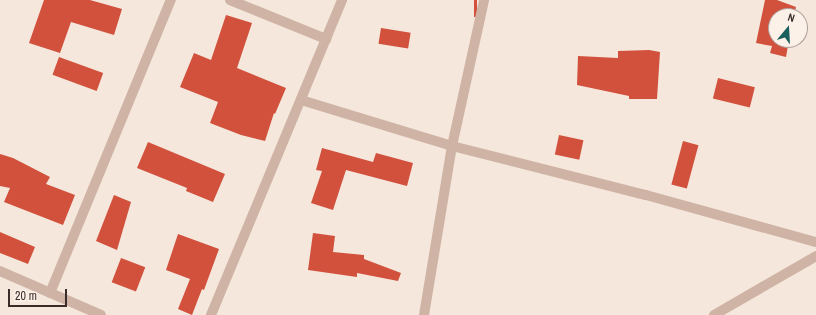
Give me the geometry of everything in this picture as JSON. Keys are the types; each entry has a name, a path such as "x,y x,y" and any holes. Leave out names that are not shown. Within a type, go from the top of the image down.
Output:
{"street":[{"path":"50,293 171,0"},
{"path":"230,0 326,39"},
{"path":"211,315 342,0"},
{"path":"424,315 452,146 484,0"},
{"path":"301,100 452,146 646,195 816,242"},
{"path":"714,315 816,256"},
{"path":"0,271 101,315"}],"building":[{"path":"44,0 90,0 122,9 114,35 71,22 60,53 29,43"},
{"path":"474,0 477,0 477,17 474,17"},
{"path":"765,0 777,0 796,7 768,8 768,45 756,43"},
{"path":"226,15 252,23 237,68 286,88 275,114 274,113 265,141 241,135 210,123 218,102 180,87 194,53 211,60"},
{"path":"381,28 411,33 408,48 378,44"},
{"path":"771,48 788,48 786,57 770,53"},
{"path":"649,50 660,52 657,99 629,99 629,96 577,85 578,56 618,58 618,51"},
{"path":"59,57 103,73 97,91 53,75"},
{"path":"718,78 755,87 750,108 713,98"},
{"path":"559,135 583,140 579,160 555,155"},
{"path":"683,141 698,145 687,189 671,184"},
{"path":"148,142 225,174 213,202 186,191 187,188 137,168"},
{"path":"322,148 373,162 376,153 413,163 407,186 346,170 333,210 311,203 322,171 316,170"},
{"path":"0,154 13,158 50,177 46,184 75,195 63,225 4,202 10,188 0,186"},
{"path":"114,195 131,202 117,250 96,241"},
{"path":"0,232 35,247 28,264 0,253"},
{"path":"313,233 335,236 333,252 364,255 364,259 401,273 398,281 357,273 357,277 308,270"},
{"path":"178,234 219,249 204,290 202,289 192,315 178,309 190,279 166,270"},
{"path":"121,258 145,267 136,292 112,282"}]}
